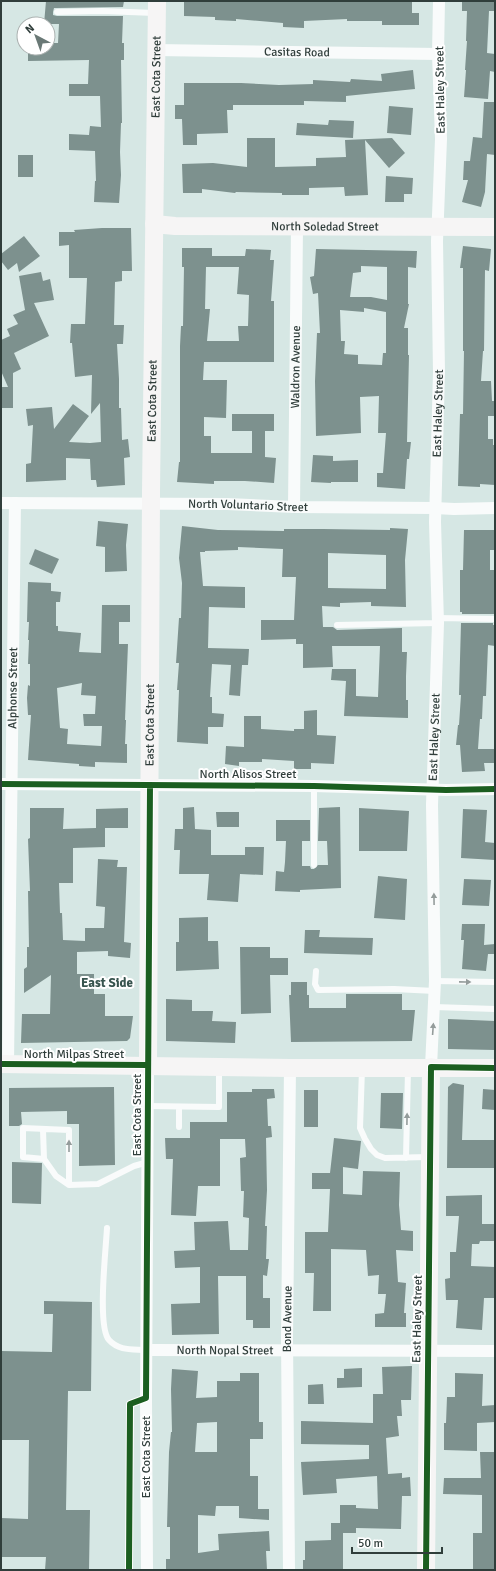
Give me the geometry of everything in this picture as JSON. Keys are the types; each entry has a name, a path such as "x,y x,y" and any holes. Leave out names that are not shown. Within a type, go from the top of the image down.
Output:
{"street":[{"name":"East Haley Street","path":"426,1570 431,1068 435,986 432,805 438,621 435,508 439,372 438,227 441,139 438,54 439,1"},
{"name":"East Cota Street","path":"147,1570 146,1350 151,504 157,7"},
{"name":"Casitas Road","path":"156,50 438,54"},
{"name":"North Soledad Street","path":"154,224 175,226 495,227"},
{"name":"Waldron Avenue","path":"294,507 297,227"},
{"name":"North Voluntario Street","path":"1,503 227,504 294,507 454,509 495,508"},
{"name":"Alphonse Street","path":"4,1064 6,784 15,503"},
{"name":"North Alisos Street","path":"6,784 314,786 446,790 495,789"},
{"name":"North Milpas Street","path":"4,1064 290,1068 495,1068"},
{"name":"Bond Avenue","path":"289,1570 288,1349 290,1068"},
{"name":"North Nopal Street","path":"146,1350 288,1349 416,1352 428,1350 495,1351"}],"lane":[{"path":"57,12 102,11 157,7"},
{"path":"337,625 495,619"},
{"path":"314,786 314,865"},
{"path":"316,971 315,984 318,990 394,989 495,982"},
{"path":"434,1007 495,1009"},
{"path":"148,1106 219,1107 219,1066"},
{"path":"362,1067 360,1128 365,1139 377,1155 385,1158 430,1157"},
{"path":"406,1158 408,1067"},
{"path":"179,1107 179,1127"},
{"path":"44,1158 23,1157 24,1128 69,1130 69,1185"},
{"path":"43,1130 44,1158 56,1176 69,1185 98,1184 134,1166 148,1162"},
{"path":"107,1228 103,1296 103,1326 105,1333 108,1339 122,1349 146,1350"}],"building":[{"path":"46,1 124,1 123,7 54,8 53,12 53,15 57,16 123,16 122,43 124,43 124,60 121,60 122,123 119,203 94,202 96,181 95,151 69,150 69,134 89,135 90,126 101,127 100,96 69,96 69,84 88,84 89,60 28,61 28,56 56,56 56,43 58,43 59,24 56,24 56,16 45,16"},
{"path":"184,1 412,2 412,13 419,13 419,25 382,25 382,21 347,21 347,19 304,21 304,28 283,27 283,23 236,19 236,21 215,20 215,17 184,16"},
{"path":"462,1 495,1 495,11 489,11 487,53 495,54 495,72 490,71 488,99 464,97 467,11 462,11"},
{"path":"413,70 415,89 346,96 346,102 304,101 304,105 233,105 233,110 227,110 228,133 197,134 197,145 183,145 182,119 175,119 175,105 184,105 184,83 279,85 313,84 313,80 350,82 351,79 382,81 381,74"},
{"path":"484,102 495,102 495,155 487,154 485,192 481,207 462,202 468,180 463,180 464,161 470,161 473,137 482,138"},
{"path":"389,106 413,108 411,135 387,133"},
{"path":"329,120 354,121 353,138 296,135 297,123 328,125"},
{"path":"247,138 275,138 275,167 316,166 316,158 346,157 345,140 392,138 405,153 389,168 365,140 368,195 345,196 344,187 309,188 309,195 282,195 282,193 235,193 202,189 202,193 183,193 182,164 213,163 247,167"},
{"path":"18,155 33,155 33,177 18,177"},
{"path":"386,176 413,178 412,194 404,194 404,202 385,202"},
{"path":"131,228 132,271 122,271 122,281 115,282 114,325 124,325 123,344 117,344 119,408 121,408 122,440 128,439 130,457 124,458 125,485 97,487 96,480 91,480 90,459 66,458 66,480 26,482 26,464 31,463 33,425 28,426 26,409 52,407 54,429 73,404 89,416 69,442 101,442 100,403 91,414 92,375 75,377 72,343 70,343 71,324 85,324 87,278 69,278 69,245 59,246 59,232 75,232 74,230"},
{"path":"24,236 40,256 19,272 17,263 8,270 1,261 1,254"},
{"path":"463,246 491,249 489,271 485,270 484,351 481,381 491,381 492,401 495,401 495,416 488,416 488,439 493,439 493,445 495,445 495,485 480,484 480,487 458,486 460,414 463,414 463,268 460,268"},
{"path":"182,248 212,248 212,256 245,256 246,249 271,250 270,260 274,260 271,301 274,301 274,362 204,362 203,380 227,380 226,418 204,417 204,436 211,436 211,453 252,453 252,431 232,431 232,414 274,414 274,431 265,431 265,457 276,458 274,483 245,481 214,481 214,484 177,482 180,462 180,346 181,326 183,326 184,267 182,267","holes":["206,267 239,267 237,294 249,295 248,326 238,326 239,341 207,341 210,309 205,309"]},
{"path":"316,249 417,251 416,268 408,267 409,304 404,328 408,328 409,355 407,442 411,442 409,459 407,459 405,489 377,487 377,473 383,473 386,433 378,433 379,396 360,397 361,433 316,436 315,381 317,333 320,333 318,293 313,294 310,277 314,276","holes":["361,266 387,267 387,300 371,297 350,297 353,273 361,272","364,308 386,312 386,353 383,353 382,365 358,364 358,355 344,354 345,341 341,341 340,310 364,312"]},
{"path":"41,272 43,281 50,279 54,300 34,303 49,336 14,353 21,369 13,373 13,408 1,408 1,387 8,387 1,371 1,340 10,336 7,329 18,324 13,315 25,310 19,276"},
{"path":"313,455 333,456 333,461 358,460 358,482 311,482"},
{"path":"98,521 128,524 126,545 127,571 105,572 105,547 96,546"},
{"path":"182,526 218,530 284,531 284,529 408,529 405,560 406,607 371,606 371,602 340,603 340,607 322,606 323,627 333,627 337,630 402,628 402,652 407,652 406,700 408,700 408,718 344,716 346,681 331,680 332,669 356,669 356,696 378,697 380,646 332,646 333,667 303,668 303,644 296,644 296,639 261,640 261,620 294,620 296,577 282,577 283,549 238,547 238,550 200,552 203,586 245,587 245,608 209,607 208,648 249,649 248,665 242,665 240,696 229,695 231,665 212,664 210,697 212,697 212,713 224,714 223,727 208,727 208,744 177,742 179,690 177,690 179,663 176,663 179,618 181,618 182,583 179,558","holes":["328,553 386,555 386,589 328,588"]},
{"path":"464,530 495,530 495,550 490,550 490,570 495,570 494,614 462,614 462,612 460,612 460,570 463,570"},
{"path":"35,549 59,559 52,574 29,564"},
{"path":"28,582 51,583 51,591 61,592 60,602 56,602 56,626 58,626 58,631 81,633 79,652 101,653 102,605 130,605 130,622 119,622 119,644 128,644 125,720 127,763 95,762 95,767 79,766 79,764 28,760 31,715 28,715 27,698 28,685 30,686 30,664 28,664 29,622 27,622","holes":["82,683 81,695 96,696 95,714 83,714 84,726 102,726 101,746 67,744 68,729 60,728 57,688"]},
{"path":"461,623 493,623 493,625 495,625 495,646 488,645 486,696 483,696 478,749 495,749 495,763 484,763 485,771 462,772 460,745 456,745 461,695 459,695"},
{"path":"317,710 317,735 336,736 334,764 311,763 311,769 294,769 294,761 262,759 262,762 239,762 239,766 225,764 226,746 244,747 244,716 261,716 261,729 294,731 294,729 304,729 304,711"},
{"path":"194,807 195,829 211,830 211,855 245,855 245,847 264,847 263,875 240,874 238,902 207,900 209,874 179,874 180,850 174,850 175,829 183,829 183,808"},
{"path":"340,807 341,888 300,890 300,892 275,891 276,871 284,872 286,841 276,841 276,820 310,820 310,841 302,841 302,866 310,866 311,869 314,869 318,865 328,865 327,841 318,841 319,808"},
{"path":"30,808 64,808 63,829 96,828 96,809 128,808 128,828 105,828 105,847 73,848 73,883 59,883 63,940 85,941 85,928 104,928 105,907 96,906 98,859 118,860 117,867 127,867 124,942 131,943 130,958 108,956 108,951 77,952 77,974 94,974 94,994 105,994 105,1016 133,1016 130,1038 127,1041 21,1043 22,1014 50,1014 51,975 24,993 24,969 27,967 27,947 29,947 28,891 30,891 28,839 30,838"},
{"path":"359,808 409,811 407,851 359,851"},
{"path":"463,809 487,810 485,842 495,843 495,860 461,858"},
{"path":"216,812 239,812 239,827 217,827"},
{"path":"378,876 407,879 405,920 374,918"},
{"path":"464,879 491,880 489,906 462,905"},
{"path":"208,917 208,941 218,941 219,969 176,971 176,942 179,942 179,918"},
{"path":"462,924 485,924 484,945 495,944 495,954 488,954 486,971 462,969 464,940 461,940"},
{"path":"305,930 320,930 319,937 373,938 372,955 304,953"},
{"path":"240,947 270,947 270,958 288,958 288,975 270,975 271,1013 241,1014"},
{"path":"291,982 307,982 309,1008 346,1008 346,994 402,994 402,1010 415,1010 412,1041 291,1042 289,995 291,995"},
{"path":"166,999 192,1000 192,1011 213,1011 212,1021 236,1022 235,1043 166,1041"},
{"path":"448,1019 495,1021 495,1050 448,1049"},
{"path":"453,1083 464,1085 462,1140 495,1140 495,1168 447,1168 448,1087"},
{"path":"114,1087 115,1165 79,1166 79,1124 67,1124 67,1111 21,1112 22,1124 19,1126 9,1126 9,1088"},
{"path":"252,1089 274,1089 275,1098 267,1099 268,1126 271,1126 272,1137 266,1138 267,1190 265,1226 267,1226 266,1259 269,1259 267,1276 263,1275 263,1298 270,1298 270,1328 253,1328 253,1320 246,1320 246,1276 218,1276 219,1334 172,1335 171,1304 200,1303 200,1267 175,1268 174,1251 195,1250 194,1222 228,1221 230,1250 248,1250 249,1218 243,1217 244,1191 241,1191 240,1158 246,1157 245,1139 220,1139 220,1186 198,1186 196,1216 171,1215 173,1159 166,1159 165,1138 190,1138 190,1122 227,1122 227,1092 252,1092"},
{"path":"483,1089 495,1090 495,1110 482,1109"},
{"path":"304,1090 318,1090 318,1127 304,1127"},
{"path":"381,1093 403,1093 402,1129 380,1128"},
{"path":"334,1138 361,1141 358,1169 343,1167 343,1194 362,1195 363,1171 400,1172 399,1205 401,1230 413,1231 413,1251 396,1250 398,1282 406,1283 404,1313 406,1313 406,1327 375,1327 375,1314 384,1313 386,1294 378,1294 379,1275 368,1276 366,1250 331,1249 331,1311 313,1311 314,1273 305,1273 305,1232 328,1232 330,1189 312,1189 312,1173 330,1173"},
{"path":"12,1162 42,1163 41,1204 12,1203"},
{"path":"482,1195 482,1224 495,1224 495,1241 480,1241 479,1244 472,1244 471,1266 495,1267 495,1298 484,1298 482,1330 456,1328 458,1300 446,1300 445,1279 450,1278 450,1252 456,1252 459,1216 446,1216 446,1196"},
{"path":"44,1301 92,1302 91,1391 68,1391 66,1510 90,1510 89,1570 45,1570 46,1557 1,1557 1,1518 28,1519 29,1440 1,1440 1,1351 52,1352 53,1314 44,1314"},
{"path":"412,1366 411,1400 401,1400 402,1416 397,1416 399,1436 386,1438 388,1474 402,1473 402,1478 410,1477 411,1496 402,1496 401,1529 356,1528 356,1533 343,1533 343,1570 303,1569 303,1560 305,1560 305,1541 331,1540 331,1523 340,1523 340,1505 356,1505 356,1508 378,1509 377,1476 336,1479 337,1493 303,1495 301,1462 369,1459 369,1445 301,1444 301,1421 373,1423 373,1394 383,1394 382,1367"},
{"path":"362,1368 362,1387 337,1388 337,1378 344,1378 344,1369"},
{"path":"172,1369 198,1371 196,1398 217,1397 217,1381 240,1381 240,1373 259,1373 259,1422 263,1422 263,1439 250,1439 250,1476 258,1476 258,1509 269,1509 269,1520 239,1518 239,1506 216,1506 215,1516 198,1515 198,1553 219,1550 218,1534 269,1531 270,1551 266,1551 267,1570 166,1570 166,1559 170,1559 170,1527 167,1527 169,1452 172,1432","holes":["217,1422 217,1452 195,1452 197,1423"]},
{"path":"455,1373 483,1374 482,1406 495,1405 495,1422 477,1423 477,1451 444,1450 444,1423 446,1423 447,1397 455,1397"},
{"path":"323,1384 324,1404 308,1404 308,1385"},
{"path":"480,1452 495,1452 494,1570 473,1570 473,1533 482,1533 482,1495 443,1494 444,1478 481,1478"}],"cycle path":[{"path":"1,784 314,786 446,790 495,789"},
{"path":"129,1570 130,1404 146,1398 150,785"},
{"path":"1,1064 148,1065"},
{"path":"426,1570 431,1067 495,1068"}],"district":[{"name":"East Side","path":"107,982"}]}
